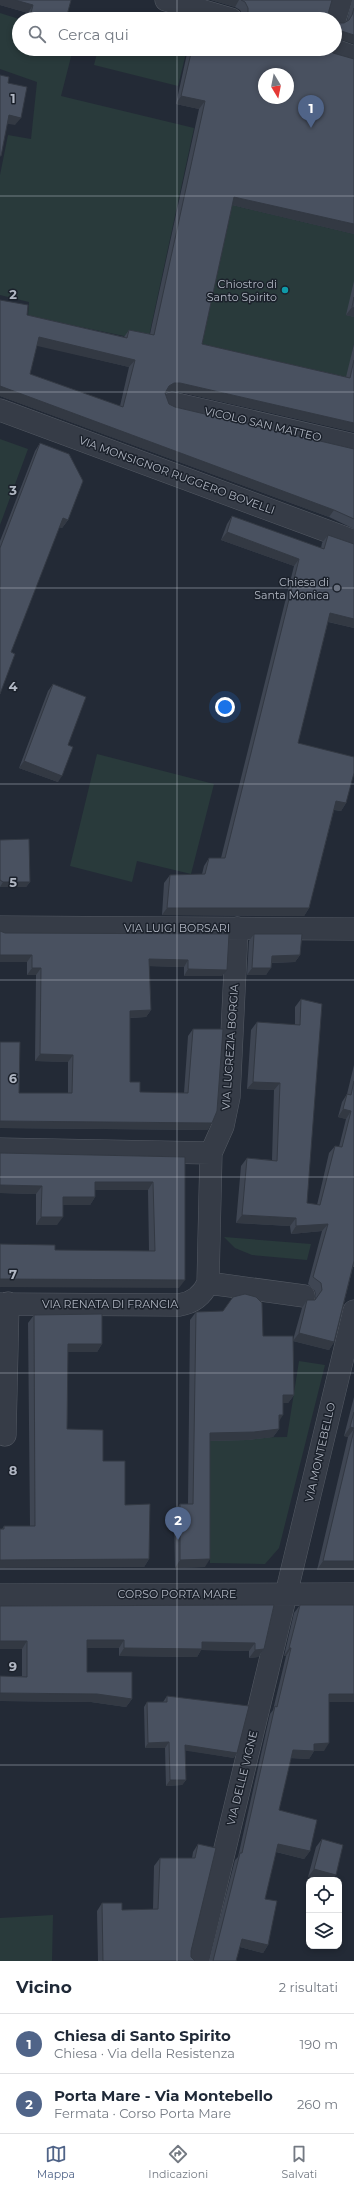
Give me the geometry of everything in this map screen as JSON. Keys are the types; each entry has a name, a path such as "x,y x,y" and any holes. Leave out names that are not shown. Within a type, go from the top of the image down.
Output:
{"street":[{"path":"166,0 207,12"},
{"path":"337,12 341,0"},
{"path":"342,53 354,57"},
{"name":"VICOLO SAN MATTEO","path":"172,403 354,445"},
{"name":"VIA MONSIGNOR RUGGERO BOVELLI","path":"0,410 354,541"},
{"name":"VIA LUIGI BORSARI","path":"0,927 354,929"},
{"name":"VIA LUCREZIA BORGIA","path":"208,1283 211,1153 223,1126 229,1096 237,928"},
{"path":"0,1150 211,1153"},
{"path":"208,1283 304,1296"},
{"name":"VIA RENATA DI FRANCIA","path":"4,1304 179,1305 186,1304 200,1296 208,1283"},
{"path":"4,1304 5,1435"},
{"name":"VIA MONTEBELLO","path":"286,1594 350,1305"},
{"name":"VIA DELLE VIGNE","path":"198,1961 286,1594"},
{"name":"CORSO PORTA MARE","path":"0,1595 354,1594"}],"shaded area":[{"path":"0,13 12,17 12,56 71,56 61,96 194,128 148,341 28,316 29,302 0,295 0,175 8,135 31,139 37,82 0,69"},
{"path":"96,56 185,56 178,86 94,65"},
{"path":"228,204 354,234 354,344 345,386 197,352"},
{"path":"0,439 28,449 0,525"},
{"path":"97,754 214,784 191,874 137,861 132,882 70,866"},
{"path":"224,1237 311,1244 307,1260 252,1255 235,1248"},
{"path":"299,1361 325,1365 279,1548 265,1564 210,1563 210,1438 287,1437"},
{"path":"53,1915 52,1961 0,1961 0,1918"}],"building":[{"path":"15,0 71,0 68,12 31,12 33,5"},
{"path":"241,0 332,0 329,12 248,12 245,2"},
{"path":"354,8 354,35 342,31 342,23 349,20"},
{"path":"190,56 342,56 354,59 354,224 234,197 202,344 350,378 354,360 354,423 180,383 174,383 169,386 165,393 169,404 175,407 354,449 354,519 334,510 0,386 0,300 28,305 27,315 127,338 129,330 154,335 205,101 181,96","holes":["39,337 135,360 123,407 30,374"]},
{"path":"0,75 9,77 8,83 27,87 21,118 9,115 1,156 0,156"},
{"path":"354,297 354,308 352,307"},
{"path":"40,443 69,454 83,481 68,520 63,518 11,652 15,654 0,694 0,548"},
{"path":"232,516 324,549 328,535 354,544 354,619 330,613 298,743 354,757 354,773 346,803 336,801 309,908 167,908 170,875 205,874 209,858 225,858 299,559 227,532"},
{"path":"53,684 86,697 68,745 73,747 62,776 24,761"},
{"path":"29,839 30,882 3,882 0,880 0,840"},
{"path":"0,931 5,933 229,934 227,970 188,969 188,960 149,959 151,1010 130,1011 130,1082 140,1082 140,1092 188,1093 193,1029 223,1029 217,1111 212,1123 0,1121 0,1042 20,1042 19,1093 72,1093 73,1055 40,1054 41,968 32,968 32,955 0,955"},
{"path":"254,934 302,934 300,955 272,956 271,968 252,968"},
{"path":"301,999 322,1004 307,1203 320,1205 335,1146 342,1147 351,1111 343,1109 347,1094 351,1095 354,1081 354,1261 334,1342 299,1333 307,1300 315,1300 322,1290 321,1283 313,1277 328,1224 296,1226 296,1218 242,1215 247,1158 277,1161 280,1083 253,1082 257,1022 300,1025"},
{"path":"0,1153 185,1157 185,1280 0,1279 0,1244 55,1245 55,1250 155,1251 153,1182 95,1182 95,1197 63,1197 63,1217 41,1217 42,1186 0,1185"},
{"path":"245,1294 256,1297 262,1303 263,1336 293,1336 294,1395 283,1395 283,1415 279,1415 279,1429 254,1432 210,1433 210,1559 180,1560 180,1504 193,1504 196,1312 223,1311 233,1297"},
{"path":"102,1314 102,1344 68,1344 67,1429 103,1430 103,1461 125,1461 125,1505 150,1504 149,1559 0,1560 0,1529 4,1529 4,1526 35,1526 34,1315"},
{"path":"354,1412 354,1428 350,1427"},
{"path":"354,1430 354,1561 323,1561"},
{"path":"274,1605 264,1649 255,1650 255,1643 202,1642 202,1649 124,1648 124,1640 87,1640 87,1672 132,1672 132,1699 97,1694 0,1693 0,1676 27,1677 27,1641 0,1641 0,1606"},
{"path":"300,1605 354,1605 354,1694 329,1694 329,1743 314,1744 314,1751 293,1750 279,1810 317,1820 310,1851 278,1844 265,1899 277,1901 268,1945 242,1939 236,1961 213,1961 240,1853 242,1853 275,1706 277,1707 291,1648 289,1648"},
{"path":"167,1696 249,1706 237,1753 185,1745 186,1780 170,1780 169,1742 148,1743 147,1702 167,1702"},
{"path":"322,1839 343,1845 336,1875 314,1869"},
{"path":"198,1844 216,1848 191,1951 191,1957 195,1961 103,1961 102,1903 122,1903 122,1910 158,1909 160,1858 195,1858"}],"place":[{"name":"Chiesa di Santo Spirito","path":"311,128"},
{"name":"Chiostro di Santo Spirito","path":"285,290"},
{"name":"Chiesa di Santa Monica","path":"337,588"},
{"name":"Porta Mare - Via Montebello","path":"178,1540"}]}
